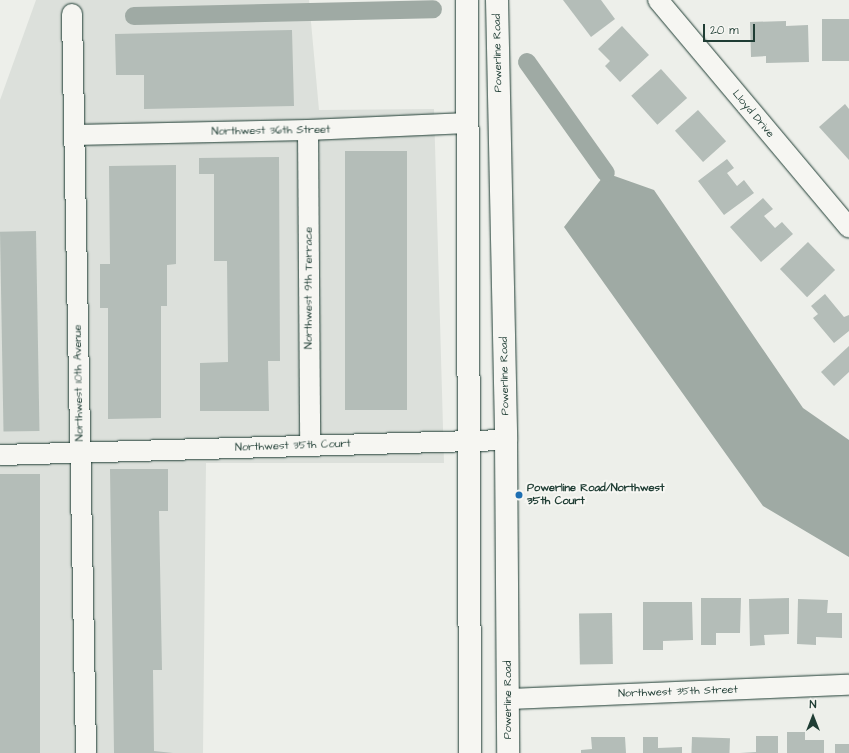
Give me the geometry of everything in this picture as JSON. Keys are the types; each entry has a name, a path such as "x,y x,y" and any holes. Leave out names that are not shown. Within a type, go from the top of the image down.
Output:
{"main road":[{"path":"467,0 467,440 470,753"},
{"name":"Powerline Road","path":"497,0 506,440 508,753"}],"street":[{"name":"Lloyd Drive","path":"658,0 848,225"},
{"name":"Northwest 10th Avenue","path":"72,14 86,753"},
{"name":"Northwest 36th Street","path":"74,135 308,130 468,123"},
{"name":"Northwest 9th Terrace","path":"308,130 310,445"},
{"name":"Northwest 35th Court","path":"0,455 80,454 310,445 506,440"},
{"name":"Northwest 35th Street","path":"508,699 849,685"}],"shaded area":[{"path":"36,0 309,0 319,110 434,109 444,463 206,463 203,753 0,753 0,100"},
{"path":"606,173 654,190 803,408 849,440 849,557 763,506 564,227"}],"building":[{"path":"563,0 601,0 615,19 591,37"},
{"path":"822,19 849,19 849,61 822,61"},
{"path":"786,21 786,26 808,25 809,62 766,63 766,56 751,57 750,22"},
{"path":"622,26 649,55 620,82 605,66 610,61 598,49"},
{"path":"292,30 294,106 144,109 144,75 116,75 115,34"},
{"path":"661,69 687,98 657,125 631,96"},
{"path":"845,104 849,109 849,160 819,127"},
{"path":"698,110 726,141 703,162 675,131"},
{"path":"345,151 407,151 407,410 345,410"},
{"path":"279,157 280,361 268,361 269,411 200,411 200,363 228,362 227,261 214,261 214,174 199,174 199,158"},
{"path":"727,159 734,168 727,173 737,186 744,180 754,193 724,215 698,181"},
{"path":"176,165 176,264 167,265 167,306 161,306 161,418 108,419 108,308 100,308 100,264 110,264 109,166"},
{"path":"763,198 773,209 764,216 775,228 782,222 793,234 761,262 730,227"},
{"path":"36,231 39,431 3,432 0,232"},
{"path":"808,242 835,270 807,297 780,269"},
{"path":"825,294 844,317 849,315 849,331 834,343 813,318 818,314 811,306"},
{"path":"849,346 849,372 834,386 821,372"},
{"path":"110,469 168,469 168,511 159,511 162,670 153,670 154,751 173,753 114,753"},
{"path":"0,474 40,474 40,753 0,753"},
{"path":"701,598 741,598 740,633 716,633 716,645 701,645"},
{"path":"789,598 789,634 764,635 765,645 750,646 749,599"},
{"path":"798,599 828,600 827,613 842,613 842,638 816,637 816,645 797,644"},
{"path":"643,602 692,602 693,640 663,641 663,650 643,650"},
{"path":"612,613 613,664 580,665 579,614"},
{"path":"787,732 805,732 805,740 824,740 824,753 787,753"},
{"path":"756,736 778,736 778,753 740,753 756,752"},
{"path":"591,737 625,737 626,753 581,753 581,750 592,749"},
{"path":"643,737 658,737 658,748 682,747 682,753 643,753"},
{"path":"692,737 730,738 729,753 691,753"},
{"path":"835,744 849,744 849,753 835,753"}],"waterway":[{"path":"134,16 433,9"},
{"path":"527,62 606,173"}],"place":[{"name":"Powerline Road/Northwest 35th Court","path":"519,495"}]}
